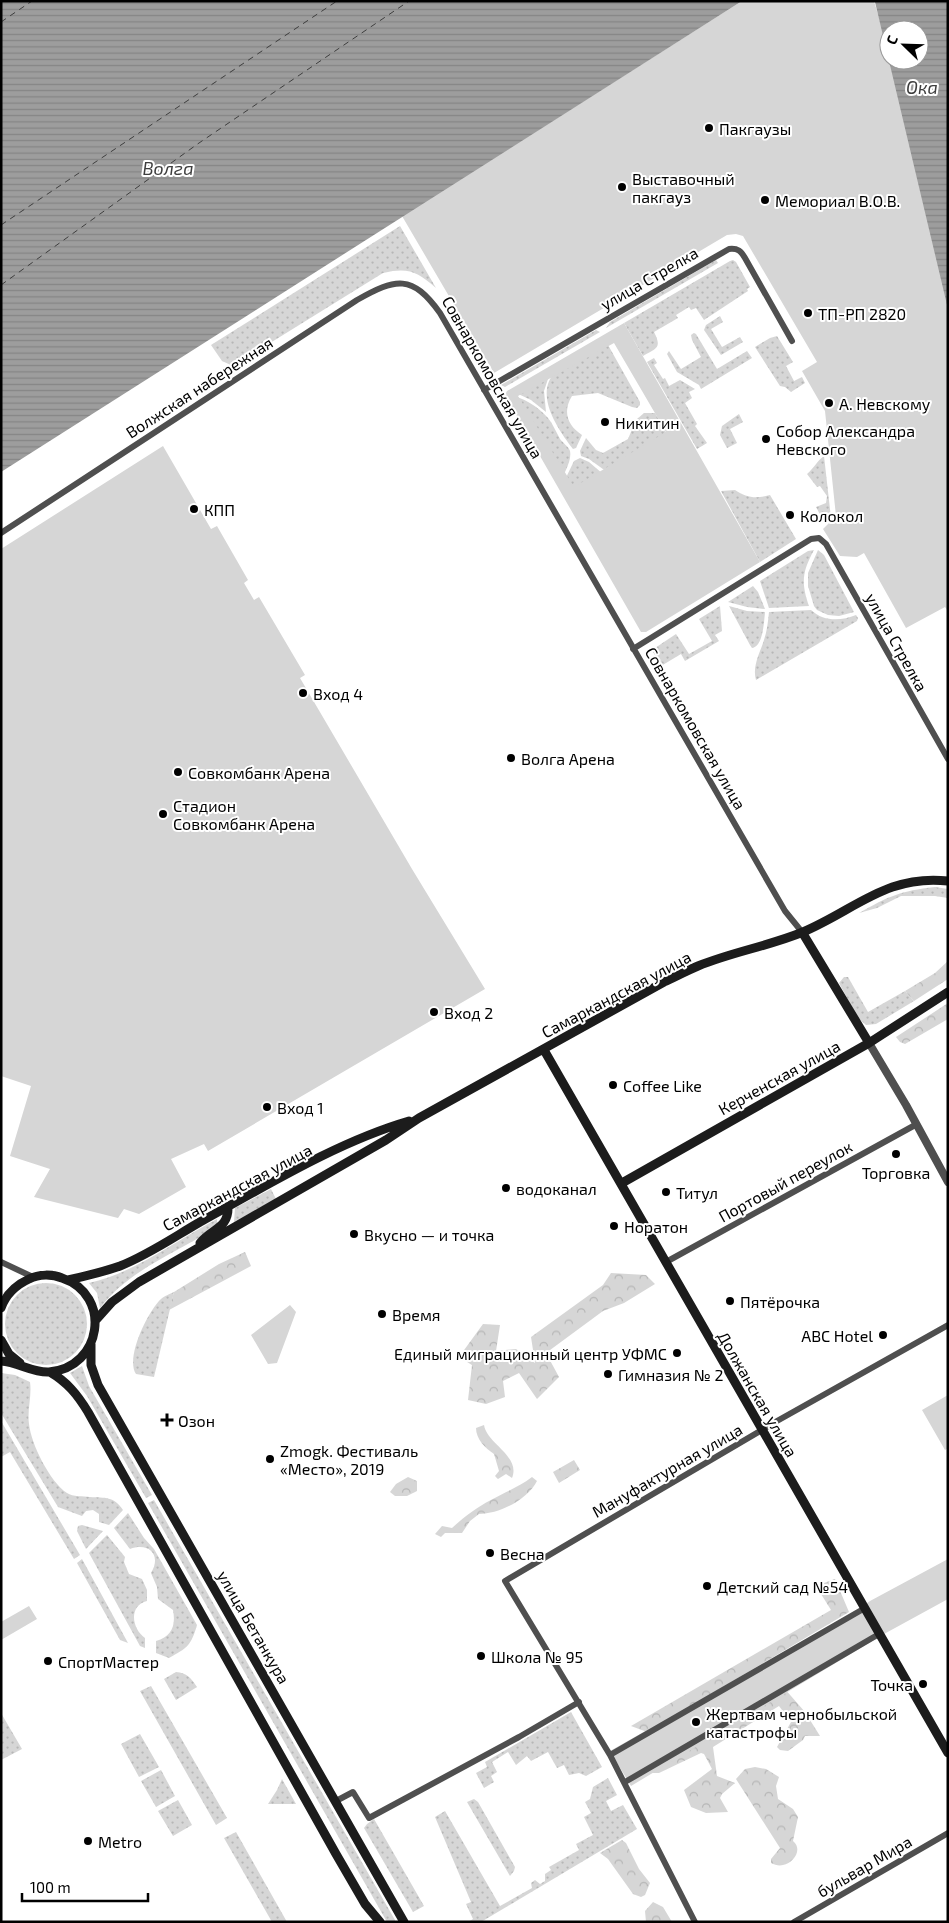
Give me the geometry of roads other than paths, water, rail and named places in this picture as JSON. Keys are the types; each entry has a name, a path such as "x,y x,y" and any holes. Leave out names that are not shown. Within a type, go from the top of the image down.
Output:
{"main road":[{"name":"Самаркандская улица","path":"96,1321 125,1291 386,1140 419,1118 655,987 699,966 802,932 882,891 900,884 924,880 948,882"},
{"name":"Совнаркомовская улица","path":"802,932 870,1043"},
{"name":"Керченская улица","path":"622,1183 870,1043 948,992"},
{"name":"Должанская улица","path":"544,1050 948,1753"},
{"name":"Самаркандская улица","path":"68,1280 121,1266 148,1253 228,1206 366,1136 383,1128 419,1118"},
{"path":"196,1249 202,1240 225,1222 229,1215 228,1206"},
{"path":"1,1308 10,1291 21,1282 33,1277 57,1276 79,1287 88,1297 96,1321 95,1333 84,1355 74,1364 50,1372 32,1370 22,1365 9,1354 1,1340"},
{"name":"улица Бетанкура","path":"91,1344 91,1365 98,1385 404,1922"},
{"path":"1,1361 22,1365"},
{"path":"50,1372 64,1380 76,1393 88,1412 366,1904 380,1922"},
{"path":"366,1904 372,1922"}],"street":[{"name":"улица Стрелка","path":"484,390 729,249 735,248 745,258 792,341"},
{"name":"Волжская набережная","path":"1,533 356,300 380,286 395,283 419,288"},
{"name":"Совнаркомовская улица","path":"419,288 426,294 440,313 785,911 802,932"},
{"name":"улица Стрелка","path":"633,649 811,539 821,539 826,544 948,759"},
{"name":"Совнаркомовская улица","path":"870,1043 948,1182"},
{"name":"Портовый переулок","path":"666,1262 916,1124"},
{"path":"1,1262 33,1277"},
{"name":"Мануфактурная улица","path":"578,1702 505,1581 762,1430 948,1325"},
{"path":"610,1755 866,1608"},
{"path":"625,1782 879,1634"},
{"path":"336,1800 352,1792 369,1818 519,1737 578,1702 625,1782 695,1922"},
{"name":"бульвар Мира","path":"794,1922 948,1833"}],"water":[{"name":"Волга","path":"1,1 742,1 1,472"},
{"name":"Ока","path":"874,1 948,1 948,309 891,70 929,70 929,20 879,20"}],"place":[{"name":"Пакгаузы","path":"709,128"},
{"name":"Выставочный пакгауз","path":"622,187"},
{"name":"Мемориал В.О.В.","path":"765,200"},
{"name":"ТП-РП 2820","path":"808,313"},
{"name":"А. Невскому","path":"829,403"},
{"name":"Никитин","path":"605,422"},
{"name":"Собор Александра Невского","path":"766,439"},
{"name":"КПП","path":"194,509"},
{"name":"Колокол","path":"790,515"},
{"name":"Вход 4","path":"303,693"},
{"name":"Волга Арена","path":"511,758"},
{"name":"Совкомбанк Арена","path":"178,772"},
{"name":"Стадион Совкомбанк Арена","path":"163,814"},
{"name":"Вход 2","path":"434,1012"},
{"name":"Coffee Like","path":"613,1085"},
{"name":"Вход 1","path":"267,1107"},
{"name":"Торговка","path":"896,1154"},
{"name":"водоканал","path":"506,1188"},
{"name":"Титул","path":"666,1192"},
{"name":"Норатон","path":"614,1226"},
{"name":"Вкусно — и точка","path":"354,1234"},
{"name":"Пятёрочка","path":"730,1301"},
{"name":"Время","path":"382,1314"},
{"name":"ABC Hotel","path":"883,1335"},
{"name":"Единый миграционный центр УФМС","path":"677,1353"},
{"name":"Гимназия № 2","path":"608,1374"},
{"name":"Озон","path":"167,1420"},
{"name":"Zmogk. Фестиваль «Место», 2019","path":"270,1459"},
{"name":"Весна","path":"490,1553"},
{"name":"Детский сад №54","path":"707,1586"},
{"name":"Школа № 95","path":"481,1656"},
{"name":"СпортМастер","path":"48,1661"},
{"name":"Точка","path":"923,1684"},
{"name":"Жертвам чернобыльской катастрофы","path":"696,1722"},
{"name":"Metro","path":"88,1841"}]}
